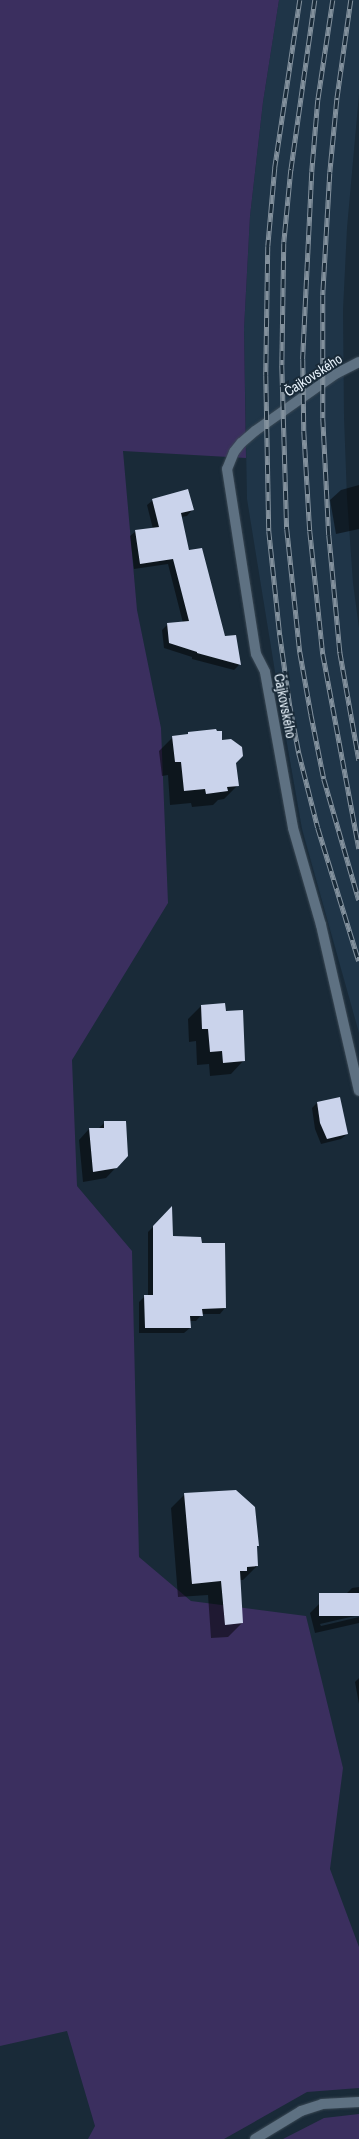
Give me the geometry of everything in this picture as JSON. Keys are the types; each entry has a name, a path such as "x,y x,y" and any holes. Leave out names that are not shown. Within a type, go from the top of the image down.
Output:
{"street":[{"name":"Čajkovského","path":"359,362 337,373 255,431 241,443 234,452 227,469 256,654 264,672 293,828 321,925 359,1091"},
{"path":"255,2139 301,2111 322,2104 359,2102"}],"shaded area":[{"path":"0,0 279,0 263,102 250,216 244,329 246,458 123,451 137,610 161,728 168,903 72,1060 77,1186 132,1251 139,1557 191,1601 306,1616 343,1768 330,1869 359,1947 359,2088 307,2092 224,2139 88,2139 95,2126 67,2031 0,2046"},
{"path":"279,0 359,0 359,94 347,228 343,310 344,417 347,498 353,583 359,628 359,1033 302,829 247,499 244,329 250,216 263,102"},
{"path":"359,2114 359,2139 283,2139 324,2118"}],"building":[{"path":"188,489 194,510 181,513 189,550 202,548 225,636 236,635 241,665 197,653 169,643 167,623 189,621 173,559 140,564 135,530 159,527 152,499"},
{"path":"216,729 217,731 222,731 222,740 231,739 242,747 243,756 236,763 239,786 227,787 228,791 206,794 205,789 184,791 181,762 175,762 172,736 188,734 188,732"},
{"path":"225,1003 226,1011 243,1010 245,1061 223,1063 222,1051 210,1052 208,1029 202,1029 201,1005"},
{"path":"340,1097 348,1134 327,1139 320,1123 317,1102"},
{"path":"104,1121 126,1121 128,1156 117,1168 93,1172 89,1128 104,1128"},
{"path":"172,1206 173,1236 201,1237 202,1243 225,1243 226,1308 202,1309 203,1316 190,1316 191,1328 145,1328 144,1295 153,1295 153,1226"},
{"path":"236,1490 255,1507 259,1546 257,1546 258,1566 247,1567 247,1571 240,1571 243,1623 225,1625 221,1581 192,1584 184,1493"},
{"path":"319,1593 359,1593 359,1616 319,1616"}],"railway":[{"path":"300,0 275,168 268,246 266,375 269,531 280,635 290,706 299,753 318,828 359,961"},
{"path":"315,0 291,170 284,243 282,365 287,529 300,652 311,714 324,779 359,900"},
{"path":"333,0 318,100 312,172 303,359 304,431 310,531 323,654 359,849"},
{"path":"351,0 337,100 330,173 323,295 323,418 329,535 340,652 359,760"}]}
